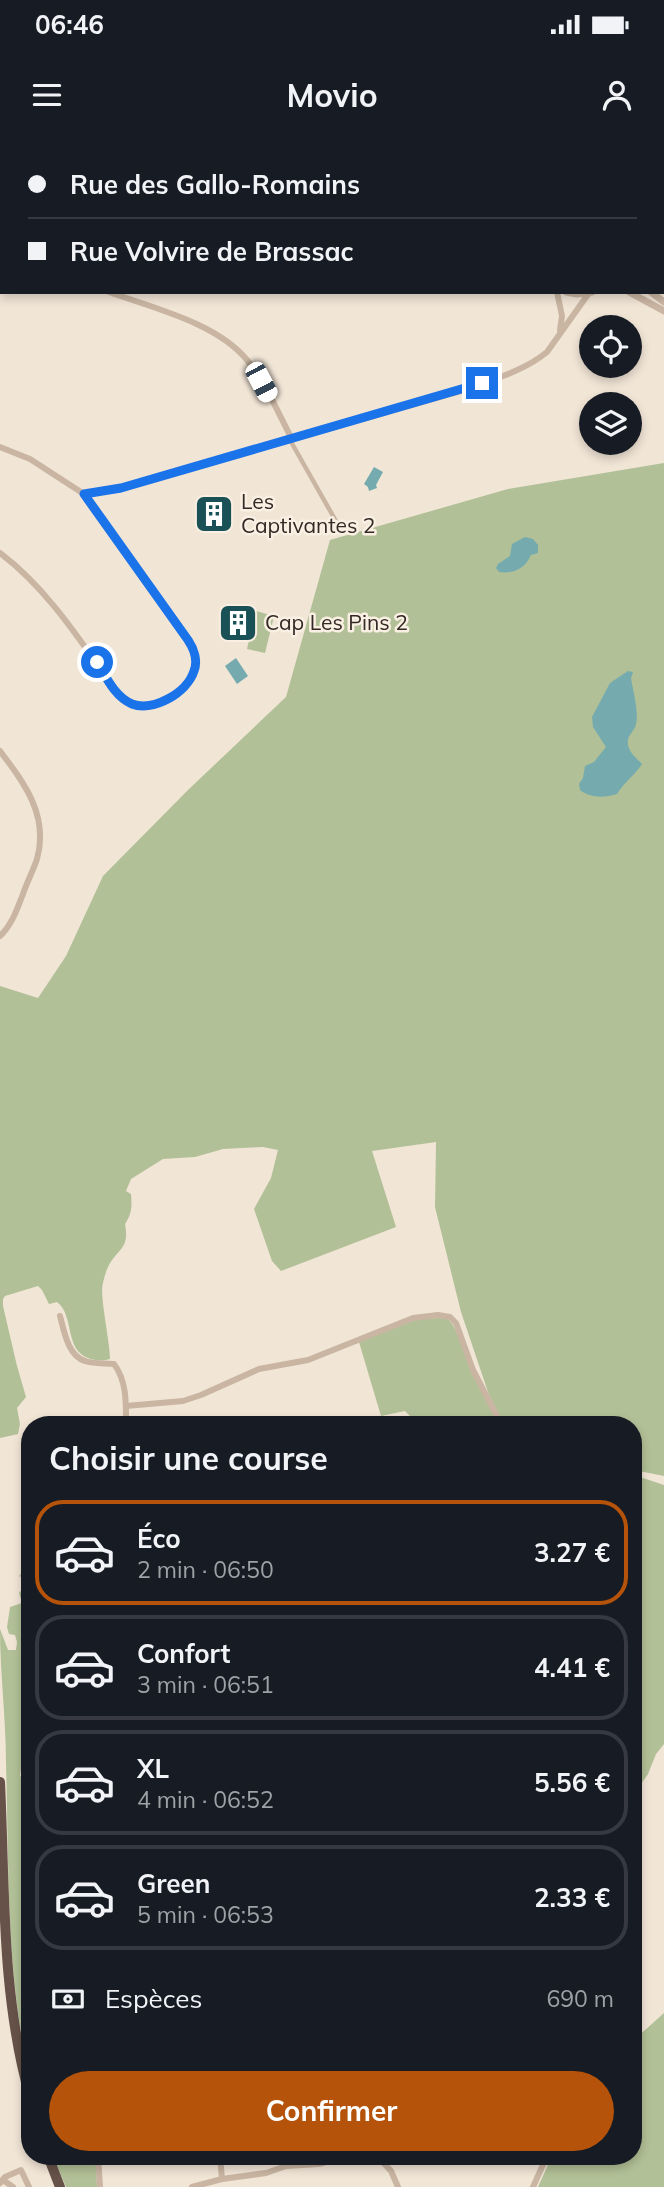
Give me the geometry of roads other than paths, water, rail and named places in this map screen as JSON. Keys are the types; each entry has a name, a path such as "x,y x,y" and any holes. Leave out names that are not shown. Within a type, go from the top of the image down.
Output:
{"highway":[{"path":"0,1782 7,1965 21,2061"},
{"path":"51,2165 60,2187"}],"street":[{"path":"114,294 211,330 235,346 248,360 261,382 337,523"},
{"path":"556,294 562,316 559,336"},
{"path":"84,494 121,488 464,390 494,379 540,358 553,345 573,313 590,294"},
{"path":"633,294 664,311"},
{"path":"0,447 30,459 84,494 168,609 193,650 194,672 180,689 163,702 152,706 131,703 119,695 56,608 28,577 0,553"},
{"path":"0,751 32,797 40,836 35,864 12,921 0,936"},
{"path":"126,1406 183,1401 259,1369 308,1360 413,1318 438,1315 450,1317 456,1323 473,1370 497,1416"},
{"path":"60,1316 71,1349 78,1359 88,1363 114,1364 118,1370 124,1385 127,1416"},
{"path":"99,2165 100,2187"},
{"path":"221,2165 222,2179"},
{"path":"192,2187 222,2179 266,2173 286,2166 303,2165"},
{"path":"385,2165 398,2187"},
{"path":"533,2187 543,2165"},
{"path":"1,2181 21,2170 29,2187"},
{"path":"1,2181 13,2187"}],"water":[{"path":"374,467 383,472 377,488 369,491 364,484"},
{"path":"525,537 533,539 538,545 538,553 531,555 518,570 499,572 496,568 510,556 512,544"},
{"path":"236,658 248,676 237,684 225,666"},
{"path":"628,671 633,672 631,678 637,719 628,747 642,764 617,794 602,797 588,795 580,790 579,784 585,766 594,762 606,747 593,727 592,717 610,683"}],"place":[{"name":"Les Captivantes 2","path":"214,514"},
{"name":"Cap Les Pins 2","path":"238,623"}]}
